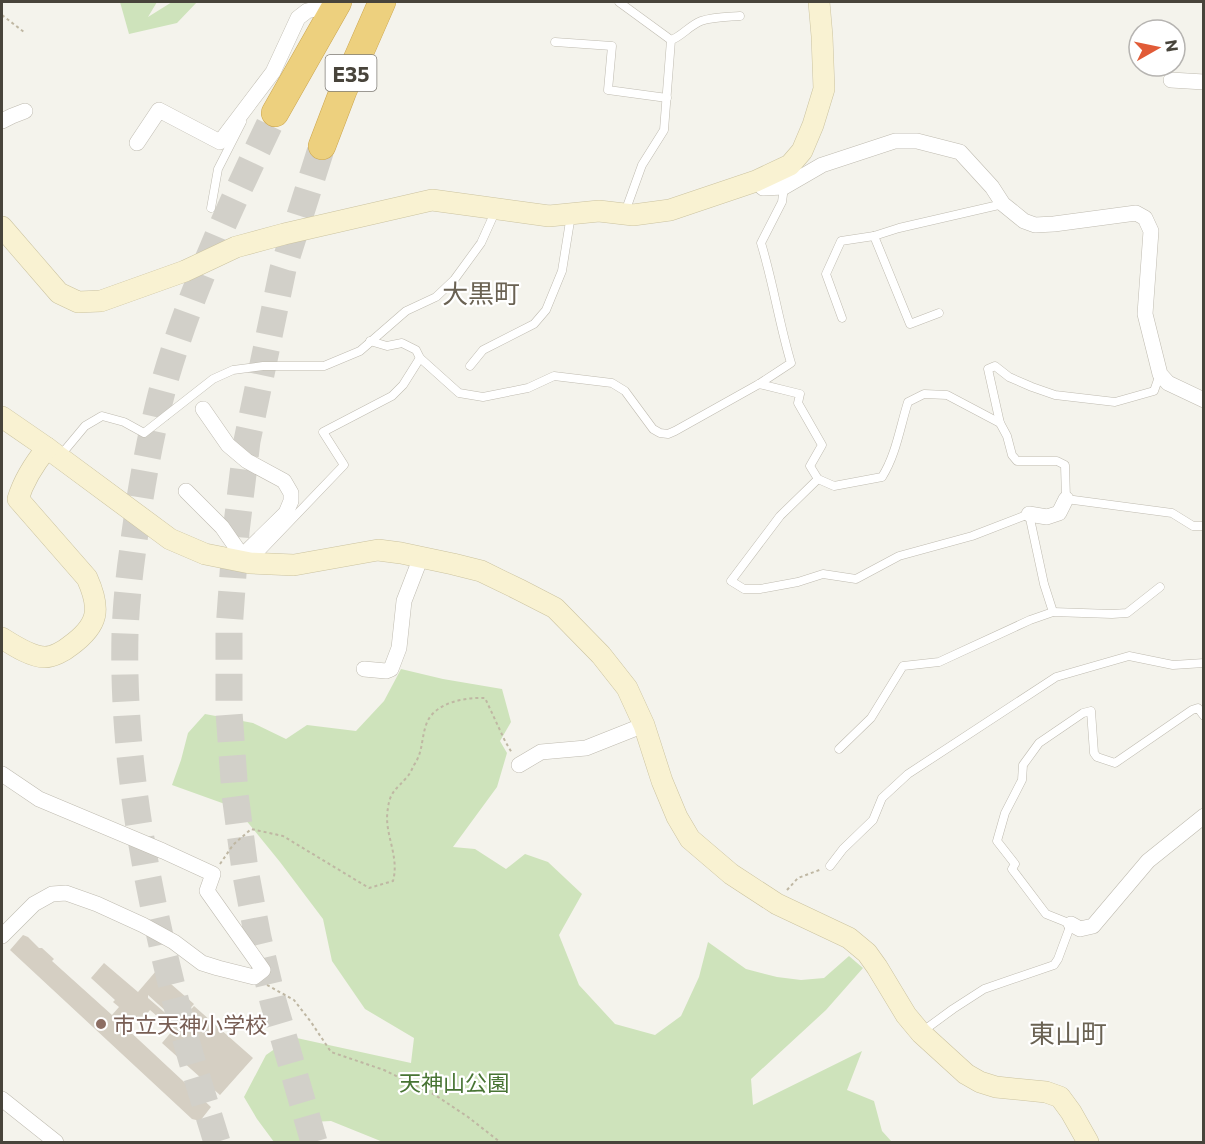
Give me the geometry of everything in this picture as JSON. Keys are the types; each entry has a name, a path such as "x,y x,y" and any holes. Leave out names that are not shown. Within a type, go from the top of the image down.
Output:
{"highway":[{"name":"E35","path":"322,146 382,2"},
{"name":"E35","path":"275,113 328,5"}],"street":[{"path":"2,226 59,294 78,302 101,301 184,270 236,247 432,200 549,216 599,211 633,215 670,210 756,181 790,165 802,151 824,89 819,2"},
{"path":"137,143 159,110 219,142 273,72 298,18 307,11 328,5"},
{"path":"1171,80 1203,82"},
{"path":"2,121 26,111"},
{"path":"756,181 763,188 784,187 822,165 895,141 917,141 960,152 992,187 1003,204 1024,221 1035,225 1136,213 1145,218 1151,231 1145,314 1160,374 1168,382 1203,400"},
{"path":"203,410 228,445 248,460 284,481 291,493 291,501 286,513 243,562"},
{"path":"2,417 170,539 205,554 243,562 294,565 378,550 481,571 555,608 601,655 627,688 644,725 662,782 677,817 690,839 731,874 777,904 849,938 867,953 906,1015 921,1033 966,1074 996,1088 1046,1092 1060,1097 1088,1143"},
{"path":"2,638 23,651 45,657 64,651 81,639 92,626 96,609 94,593 87,578 18,499 31,469 53,452"},
{"path":"186,492 222,527 238,550 243,562"},
{"path":"1029,514 1047,517 1059,513 1066,500"},
{"path":"364,669 386,671 391,669 399,648 404,601 421,557"},
{"path":"519,765 541,752 586,748 644,725"},
{"path":"2,774 39,799 213,874 207,891 263,970 254,977 202,963 174,942 143,925 66,893 52,894 34,904 2,936"},
{"path":"1071,924 1080,929 1093,926 1148,861 1203,816"},
{"path":"2,1099 56,1143"}],"lane":[{"path":"619,2 671,40"},
{"path":"671,40 700,21 740,16"},
{"path":"624,214 642,165 664,130 671,40"},
{"path":"555,42 612,46 608,90 667,98"},
{"path":"212,208 218,169 251,101"},
{"path":"370,341 387,346 402,343 416,350 420,358 459,393 483,397 528,388 554,376 612,383 625,391 653,429 668,434 759,384 791,363 761,243 782,202 784,187"},
{"path":"842,318 826,274 841,241 874,236 1003,204"},
{"path":"53,452 85,426 102,416 123,422 144,433 213,379 232,370 263,366 324,366 360,351 406,311 436,297 454,279 481,243 495,209"},
{"path":"470,366 483,350 534,324 546,310 562,271 571,214"},
{"path":"874,236 910,324 939,313"},
{"path":"243,562 344,465 323,432 392,396 403,385 420,358"},
{"path":"1160,374 1154,391 1115,402 1055,395 1009,377 995,366 988,369 1000,423 1007,436 1012,455 1017,461 1057,461 1065,465 1066,500 1172,513 1193,526 1203,526"},
{"path":"759,384 800,394 798,403 822,445 810,466 818,479 834,486 882,477 892,456 908,402 924,394 947,395 1000,423"},
{"path":"818,479 780,516 731,581 744,589 760,589 798,582 823,574 856,579 899,556 972,536 1029,514 1044,584 1053,612"},
{"path":"839,749 871,717 903,666 939,662 1030,620 1053,612 1127,613 1160,586"},
{"path":"830,866 843,849 873,820 882,798 908,774 1056,677 1129,656 1173,665 1203,663"},
{"path":"921,1033 984,988 1054,965 1058,958 1071,924 1046,914 1012,869 1015,864 997,841 1005,813 1022,780 1023,765 1040,743 1083,713 1090,711 1094,753 1097,757 1115,764 1192,710 1198,708 1203,716"}],"path":[{"path":"2,15 24,32"},
{"path":"213,874 233,845 251,829 283,836 369,888 393,881 393,849 387,828 387,808 392,792 408,777 420,756 426,723 436,711 448,703 471,697 485,698 519,765"},
{"path":"777,904 798,878 830,866"},
{"path":"254,977 294,1000 331,1052 384,1070 435,1095 468,1117 500,1143"}],"green space":[{"path":"120,2 157,2 148,17 172,2 197,2 177,23 129,34"},
{"name":"天神山公園","path":"401,669 502,689 511,722 500,741 507,753 497,787 453,847 475,849 506,869 525,854 548,862 582,894 559,935 579,985 615,1024 655,1035 681,1016 699,977 708,942 746,969 801,980 824,978 849,956 863,968 826,1010 751,1079 753,1105 862,1051 847,1090 874,1101 882,1131 892,1142 383,1142 331,1121 312,1122 305,1142 274,1142 244,1097 266,1055 292,1037 411,1063 414,1038 365,1009 332,961 323,919 236,808 172,785 188,733 205,714 253,723 286,739 307,725 356,731 384,701"}],"building":[{"path":"23,935 42,948 54,959 52,961 112,1015 119,1007 113,1002 115,1000 91,978 104,963 138,992 156,971 194,1004 178,1022 148,995 148,998 178,1024 194,1006 253,1058 220,1095 162,1043 173,1030 150,1010 139,1023 133,1018 125,1027 211,1107 200,1121 192,1119 10,950"}],"tunnel":[{"path":"217,1142 192,1062 167,968 147,873 132,777 125,682 125,623 142,485 165,380 201,278 229,211 275,113"},
{"path":"314,1142 273,1001 245,870 235,794 229,712 229,630 236,532 247,441 283,269 322,146"}],"place":[{"name":"市立天神小学校","path":"101,1024"}],"district":[{"name":"大黒町","path":"481,292"},
{"name":"東山町","path":"1068,1032"}]}
